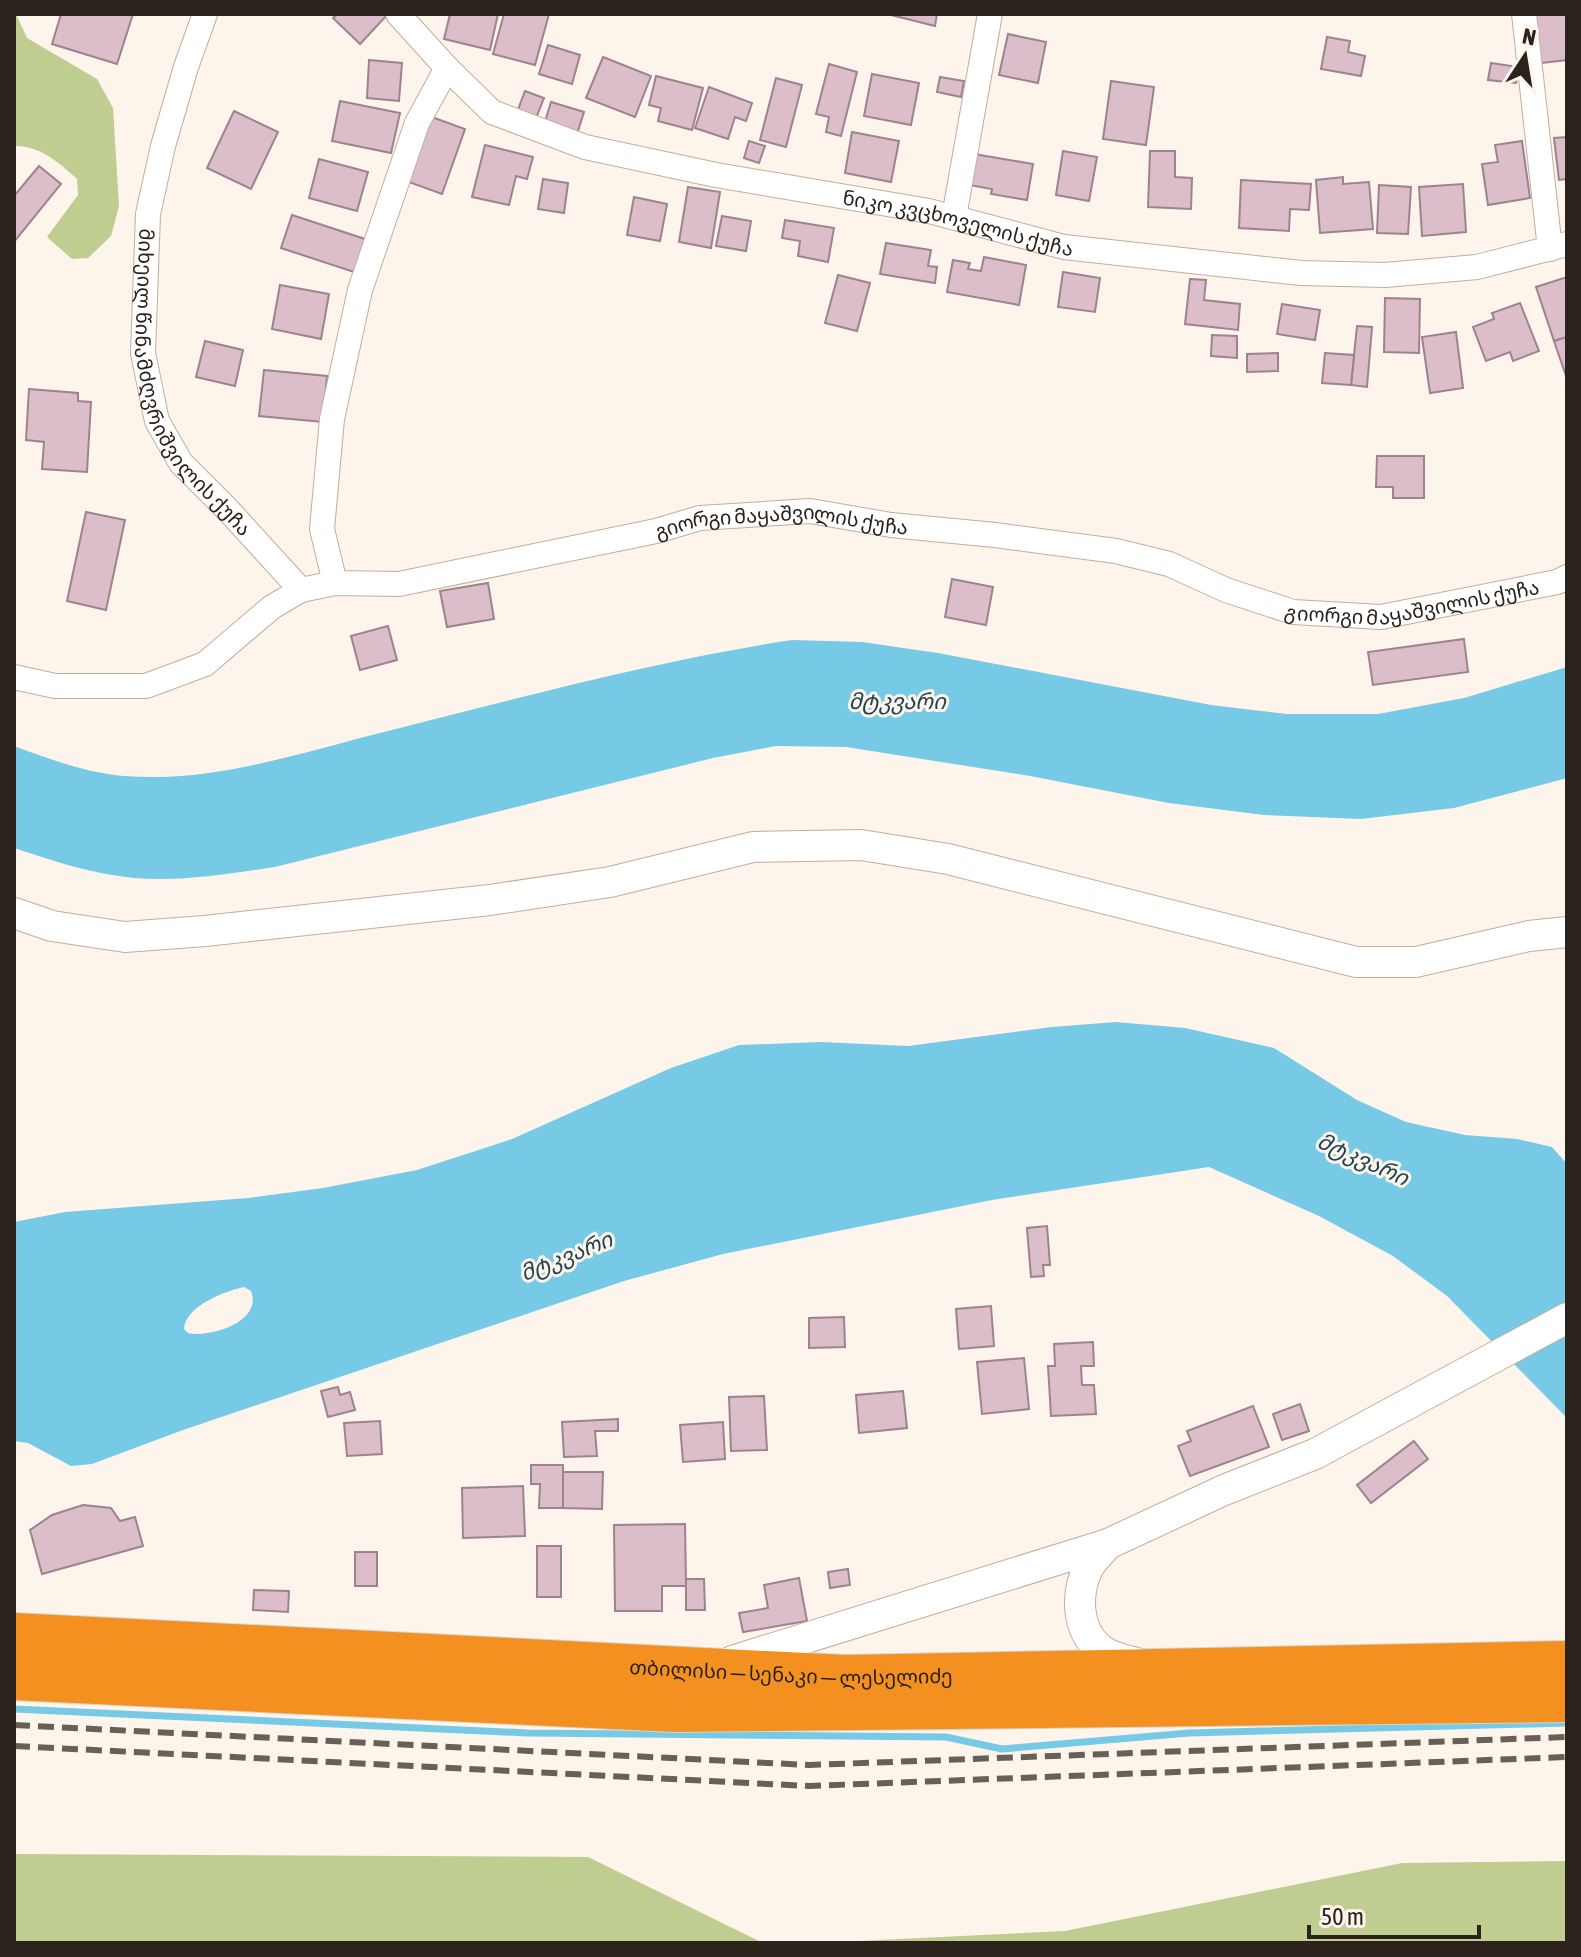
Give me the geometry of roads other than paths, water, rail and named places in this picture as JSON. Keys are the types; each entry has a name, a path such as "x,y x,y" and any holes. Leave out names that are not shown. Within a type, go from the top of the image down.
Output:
{"highway":[{"name":"თბილისი — სენაკი — ლესელიძე","path":"14,1635 845,1677 1567,1663"},
{"name":"თბილისი — სენაკი — ლესელიძე","path":"14,1678 675,1710 1567,1700"}],"street":[{"name":"მიხეილ წინამძღვრიშვილის ქუჩა","path":"205,14 163,146 148,214 143,353 157,421 181,463 301,590"},
{"name":"ნიკო კვცხოველის ქუჩა","path":"398,14 492,112 585,147 716,175 954,217 1064,247 1301,273 1385,275 1477,267 1558,247"},
{"path":"954,217 990,14"},
{"path":"1524,14 1558,247"},
{"path":"335,583 322,529 332,419 360,290 417,123 447,68"},
{"name":"გიორგი მაყაშვილის ქუჩა","path":"14,677 55,686 146,686 205,664 272,607 301,590 335,583 399,584 656,531 700,518 810,511 891,525 1116,551 1169,564 1226,590 1293,612 1381,617 1557,582 1567,577"},
{"path":"14,913 52,926 125,937 205,931 490,900 610,882 753,847 861,845 948,859 1356,962 1416,962 1529,936 1567,932"},
{"path":"692,1671 753,1656 1108,1544 1224,1490 1315,1454 1567,1318"},
{"path":"1108,1544 1089,1566 1079,1604 1081,1617 1099,1648 1113,1656 1166,1671"}],"water":[{"name":"მტკვარი","path":"792,640 862,642 938,653 1211,705 1287,714 1378,714 1464,698 1567,667 1567,778 1454,808 1361,819 1264,815 1169,803 1030,776 846,747 776,746 713,758 275,867 222,875 134,878 73,866 14,848 14,746 68,765 124,776 156,777 221,771 285,758 636,670"},
{"path":"1116,1022 1185,1028 1274,1048 1357,1100 1406,1122 1465,1135 1517,1139 1552,1147 1567,1164 1567,1418 1447,1296 1393,1256 1319,1216 1209,1167 992,1200 723,1254 624,1281 183,1430 92,1464 71,1466 28,1443 14,1441 14,1222 65,1212 248,1198 417,1170 512,1139 671,1068 739,1045 821,1042 908,1046","holes":["244,1287 251,1291 253,1302 249,1311 232,1326 198,1334 188,1333 184,1329 191,1314 207,1301"]}],"waterway":[{"path":"14,1709 528,1733 946,1737 1002,1749 1189,1733 1567,1723"}],"railway":[{"path":"14,1725 809,1765 1567,1737"},
{"path":"14,1746 809,1786 1567,1757"}]}
